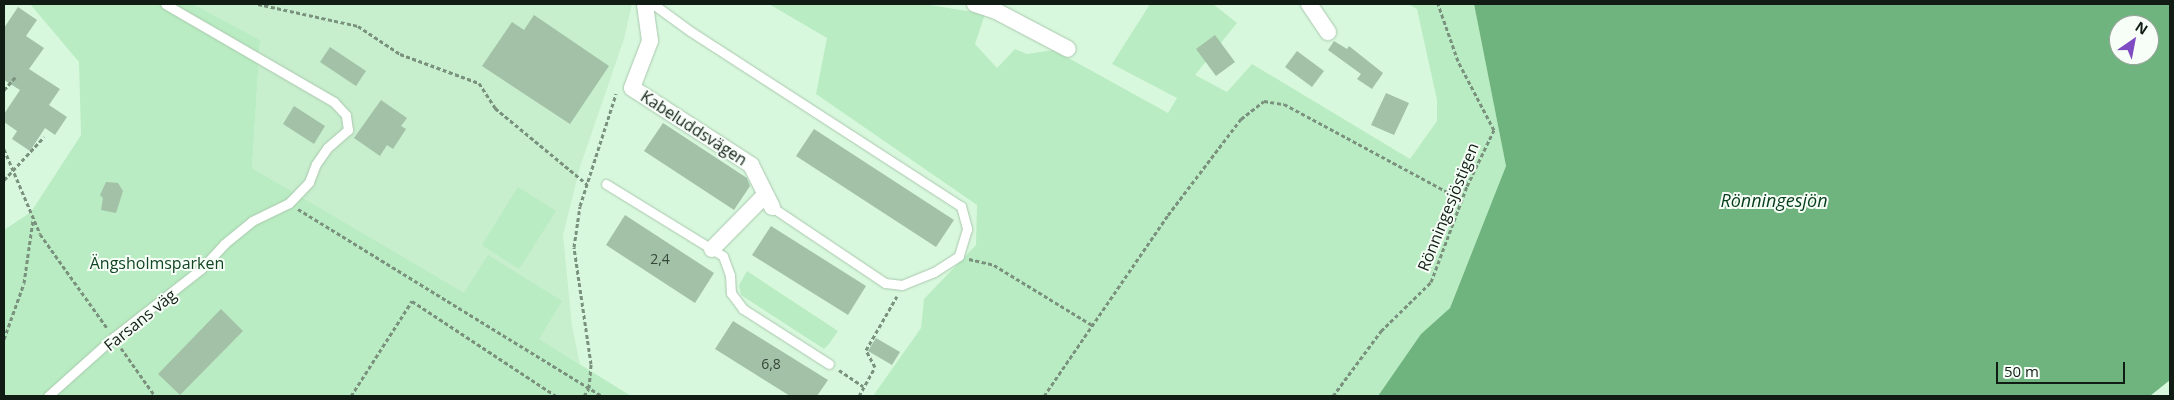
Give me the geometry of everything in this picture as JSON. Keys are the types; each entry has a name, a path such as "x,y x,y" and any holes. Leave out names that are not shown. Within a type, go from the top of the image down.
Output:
{"street":[{"path":"975,4 996,11 1068,49"},
{"path":"1309,4 1328,32"},
{"name":"Kabeluddsvägen","path":"646,8 650,41 632,88 751,165 768,201"},
{"path":"712,249 768,201"}],"lane":[{"name":"Farsans väg","path":"48,396 114,337 189,280 252,221 289,203 309,182 316,164 327,148 348,130 346,115 340,109 165,4"},
{"path":"646,8 690,31 961,206 967,229 959,256 934,272 902,285 885,283 768,201"},
{"path":"606,184 723,256 730,274 731,293 743,309 829,364"}],"path":[{"path":"258,4 358,26 400,54 479,83 494,108 587,184"},
{"name":"Rönningesjöstigen","path":"1333,396 1381,331 1431,282 1462,200 1494,130 1458,61 1438,4"},
{"path":"4,90 16,76"},
{"path":"584,396 589,388 592,364 574,247 580,206 617,92"},
{"path":"1044,396 1168,215 1241,119 1264,101 1284,104 1462,200"},
{"path":"4,180 44,137"},
{"path":"4,149 40,234 155,396"},
{"path":"289,203 602,396"},
{"path":"4,339 24,283 33,220"},
{"path":"959,256 994,265 1092,325"},
{"path":"859,396 875,367 866,350 902,285"},
{"path":"351,396 412,301 556,396"},
{"path":"829,364 863,386"}],"shaded area":[{"path":"193,4 632,4 624,39 580,167 563,235 572,326 580,364 252,168 260,40"}],"green space":[{"name":"Ängsholmsparken","path":"30,4 193,4 260,40 252,168 464,293 488,255 562,301 539,339 631,396 4,396 4,230 31,212 81,135 79,62"},
{"path":"769,4 924,4 985,14 975,44 997,68 1015,49 1027,54 1054,50 1168,113 1177,98 1112,64 1150,4 1213,4 1237,23 1195,75 1227,92 1252,64 1410,159 1437,121 1437,100 1417,9 1408,4 1474,4 1506,166 1450,308 1421,334 1378,396 873,396 921,328 924,299 976,245 977,205 816,94 827,38"},
{"path":"518,187 556,211 519,269 482,245"},
{"path":"747,271 838,331 829,344 824,349 741,295 739,285"}],"water":[{"name":"Rönningesjön","path":"1474,4 2170,4 2170,380 2150,396 1378,396 1421,334 1450,308 1506,166"}],"building":[{"path":"18,7 37,20 26,36 44,48 29,69 60,89 49,105 67,117 55,135 45,128 30,151 12,139 17,131 4,122 4,114 20,90 4,80 4,28"},
{"path":"534,15 609,66 570,124 482,66 512,22 524,30"},
{"path":"1215,35 1235,62 1216,76 1196,49"},
{"path":"1334,41 1347,49 1349,46 1383,73 1372,89 1357,79 1361,74 1328,50"},
{"path":"330,47 366,71 356,86 320,62"},
{"path":"1297,51 1324,71 1312,87 1285,67"},
{"path":"1386,93 1409,103 1394,135 1371,125"},
{"path":"381,100 407,118 401,126 406,129 393,149 387,145 380,156 354,138"},
{"path":"294,106 325,126 314,144 283,124"},
{"path":"663,123 747,178 750,186 734,210 644,151"},
{"path":"814,129 954,220 936,247 796,156"},
{"path":"106,182 118,183 123,191 116,213 101,210 103,198 100,195"},
{"path":"625,215 714,273 695,303 606,245"},
{"path":"771,226 866,286 848,315 752,255"},
{"path":"221,309 243,331 180,395 158,374"},
{"path":"733,321 828,380 817,396 790,396 715,349"},
{"path":"876,338 900,352 892,365 868,351"}]}
